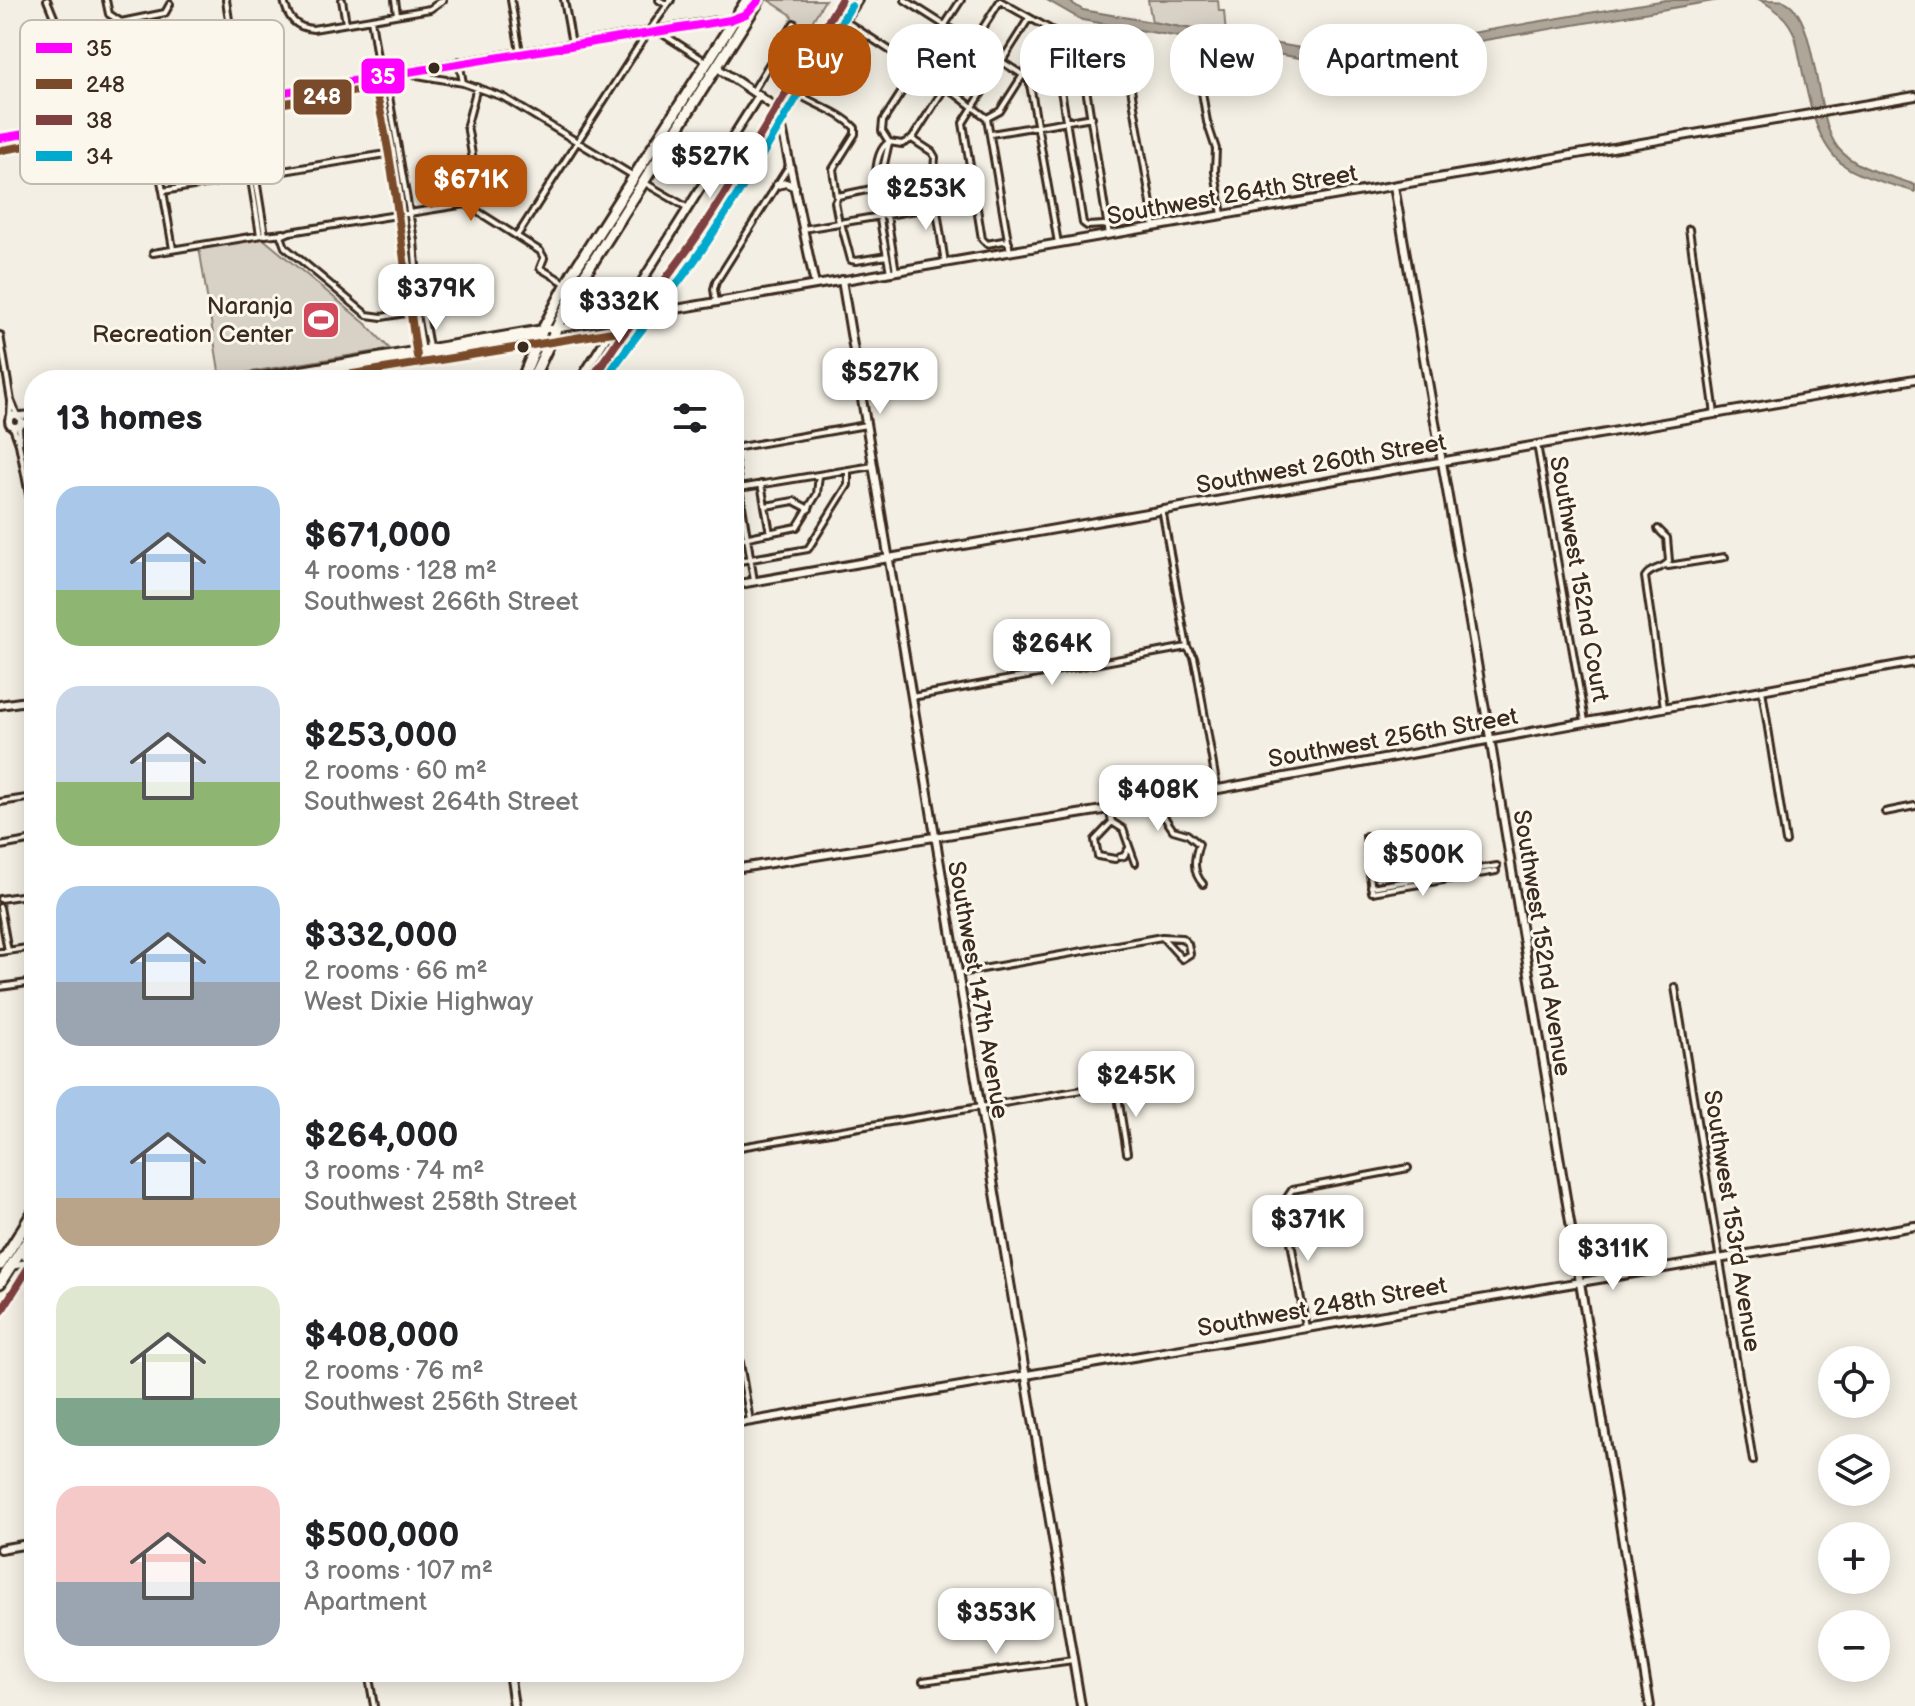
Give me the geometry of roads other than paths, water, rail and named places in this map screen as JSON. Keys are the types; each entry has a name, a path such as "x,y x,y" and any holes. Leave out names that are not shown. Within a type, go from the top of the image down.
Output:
{"highway":[{"path":"749,0 751,11"},
{"path":"526,370 567,284 717,58 733,31 734,20 749,0"},
{"path":"536,370 564,310 660,145 663,132 759,0"},
{"path":"734,20 751,11"},
{"path":"0,1283 4,1266 24,1229"},
{"path":"4,1266 23,1246"},
{"path":"23,1246 24,1250"}],"street":[{"path":"47,0 55,20"},
{"path":"106,0 109,14 118,20"},
{"path":"226,0 229,20"},
{"path":"284,0 292,20 313,29 430,9 443,0"},
{"path":"342,0 346,23"},
{"path":"395,0 397,14"},
{"path":"511,0 520,52"},
{"path":"564,0 572,44"},
{"path":"517,236 669,3 659,0"},
{"path":"843,24 858,0"},
{"path":"905,0 943,24"},
{"path":"946,24 961,0"},
{"path":"985,24 999,1 1040,24"},
{"path":"129,20 165,13 170,4"},
{"path":"1004,57 1029,18"},
{"path":"371,19 381,75 387,83 416,311 426,352"},
{"path":"284,90 653,30 734,20"},
{"path":"845,21 887,48"},
{"path":"586,370 688,208 794,23"},
{"path":"653,30 778,109 815,285"},
{"path":"459,61 463,83"},
{"path":"397,72 463,83 516,103 688,208"},
{"path":"987,118 1000,111 1020,79"},
{"path":"472,206 478,190 467,125 477,87"},
{"path":"778,109 788,108 797,96"},
{"path":"801,96 855,128 833,169 835,204 851,260 887,256"},
{"path":"893,272 887,256 881,174 889,142 882,132 882,122 899,96"},
{"path":"893,272 876,188 877,161 884,145 889,142 902,144 912,139 940,96"},
{"path":"960,96 987,118 1010,248"},
{"path":"979,96 963,123 982,239 987,244 1002,241 1010,248"},
{"path":"1033,96 1058,243"},
{"path":"1062,96 1083,223 1109,231 1088,96"},
{"path":"1132,96 1155,227"},
{"path":"1203,96 1216,149 1215,172 1222,215"},
{"name":"Southwest 264th Street","path":"327,370 945,263 1010,248 1058,243 1109,231 1155,227 1915,96"},
{"path":"991,134 1092,117"},
{"path":"0,138 20,135"},
{"path":"912,139 935,156 934,197 945,263"},
{"path":"284,170 395,153"},
{"path":"395,153 409,212 426,352"},
{"path":"716,302 716,282 790,164"},
{"path":"777,185 784,183 795,187"},
{"path":"162,184 173,249"},
{"path":"163,191 202,184"},
{"path":"254,184 262,235"},
{"name":"Southwest 152nd Avenue","path":"1394,186 1490,738 1650,1706"},
{"path":"837,197 842,193 876,188"},
{"path":"153,253 463,203 543,253 540,268 567,284"},
{"path":"803,229 936,207"},
{"path":"1689,229 1715,414"},
{"path":"284,234 285,247 371,317 416,311"},
{"name":"Southwest 147th Avenue","path":"842,280 1081,1706"},
{"path":"564,310 568,319 581,325"},
{"path":"0,335 24,469"},
{"name":"Southwest 260th Street","path":"744,583 1915,379"},
{"path":"0,424 24,420"},
{"path":"744,446 866,425"},
{"name":"Southwest 152nd Court","path":"1537,444 1585,721"},
{"path":"744,487 873,466"},
{"path":"744,560 810,547 848,485 848,470"},
{"path":"744,538 795,529 818,492 819,475"},
{"path":"761,484 770,534"},
{"path":"765,506 794,501 809,509"},
{"path":"1162,509 1187,647 1194,657 1197,671 1217,788"},
{"path":"744,519 754,581"},
{"path":"1658,529 1667,538 1669,547 1669,561 1665,567"},
{"path":"1664,707 1645,577 1648,571 1725,557"},
{"path":"912,697 1187,647"},
{"name":"Southwest 256th Street","path":"744,867 1109,809 1915,662"},
{"path":"1762,690 1786,842"},
{"path":"0,705 24,701"},
{"path":"0,802 24,798"},
{"path":"1153,800 1173,830 1187,834 1199,844 1194,871 1203,884"},
{"path":"1885,812 1915,806"},
{"path":"1109,809 1112,822 1123,829 1135,863"},
{"path":"1112,822 1095,840 1098,856 1117,858 1124,856 1130,848"},
{"path":"1366,836 1371,887 1497,868"},
{"path":"0,846 24,842"},
{"path":"0,899 24,895"},
{"path":"0,907 8,951"},
{"path":"957,974 1162,937 1182,938 1188,944 1190,954 1182,959 1162,937"},
{"path":"0,952 24,949"},
{"path":"0,987 24,983"},
{"name":"Southwest 153rd Avenue","path":"1675,987 1753,1461"},
{"path":"744,1146 1112,1085 1117,1090 1127,1153"},
{"path":"1306,1329 1284,1202 1287,1193 1408,1168"},
{"name":"Southwest 248th Street","path":"744,1422 1915,1226"},
{"path":"4,1266 24,1263"},
{"path":"744,1386 750,1421"},
{"path":"0,1549 24,1545"},
{"path":"923,1681 1073,1660"},
{"path":"370,1682 374,1706"},
{"path":"510,1682 514,1706"}],"place":[{"name":"Naranja Recreation Center","path":"321,320"}]}
